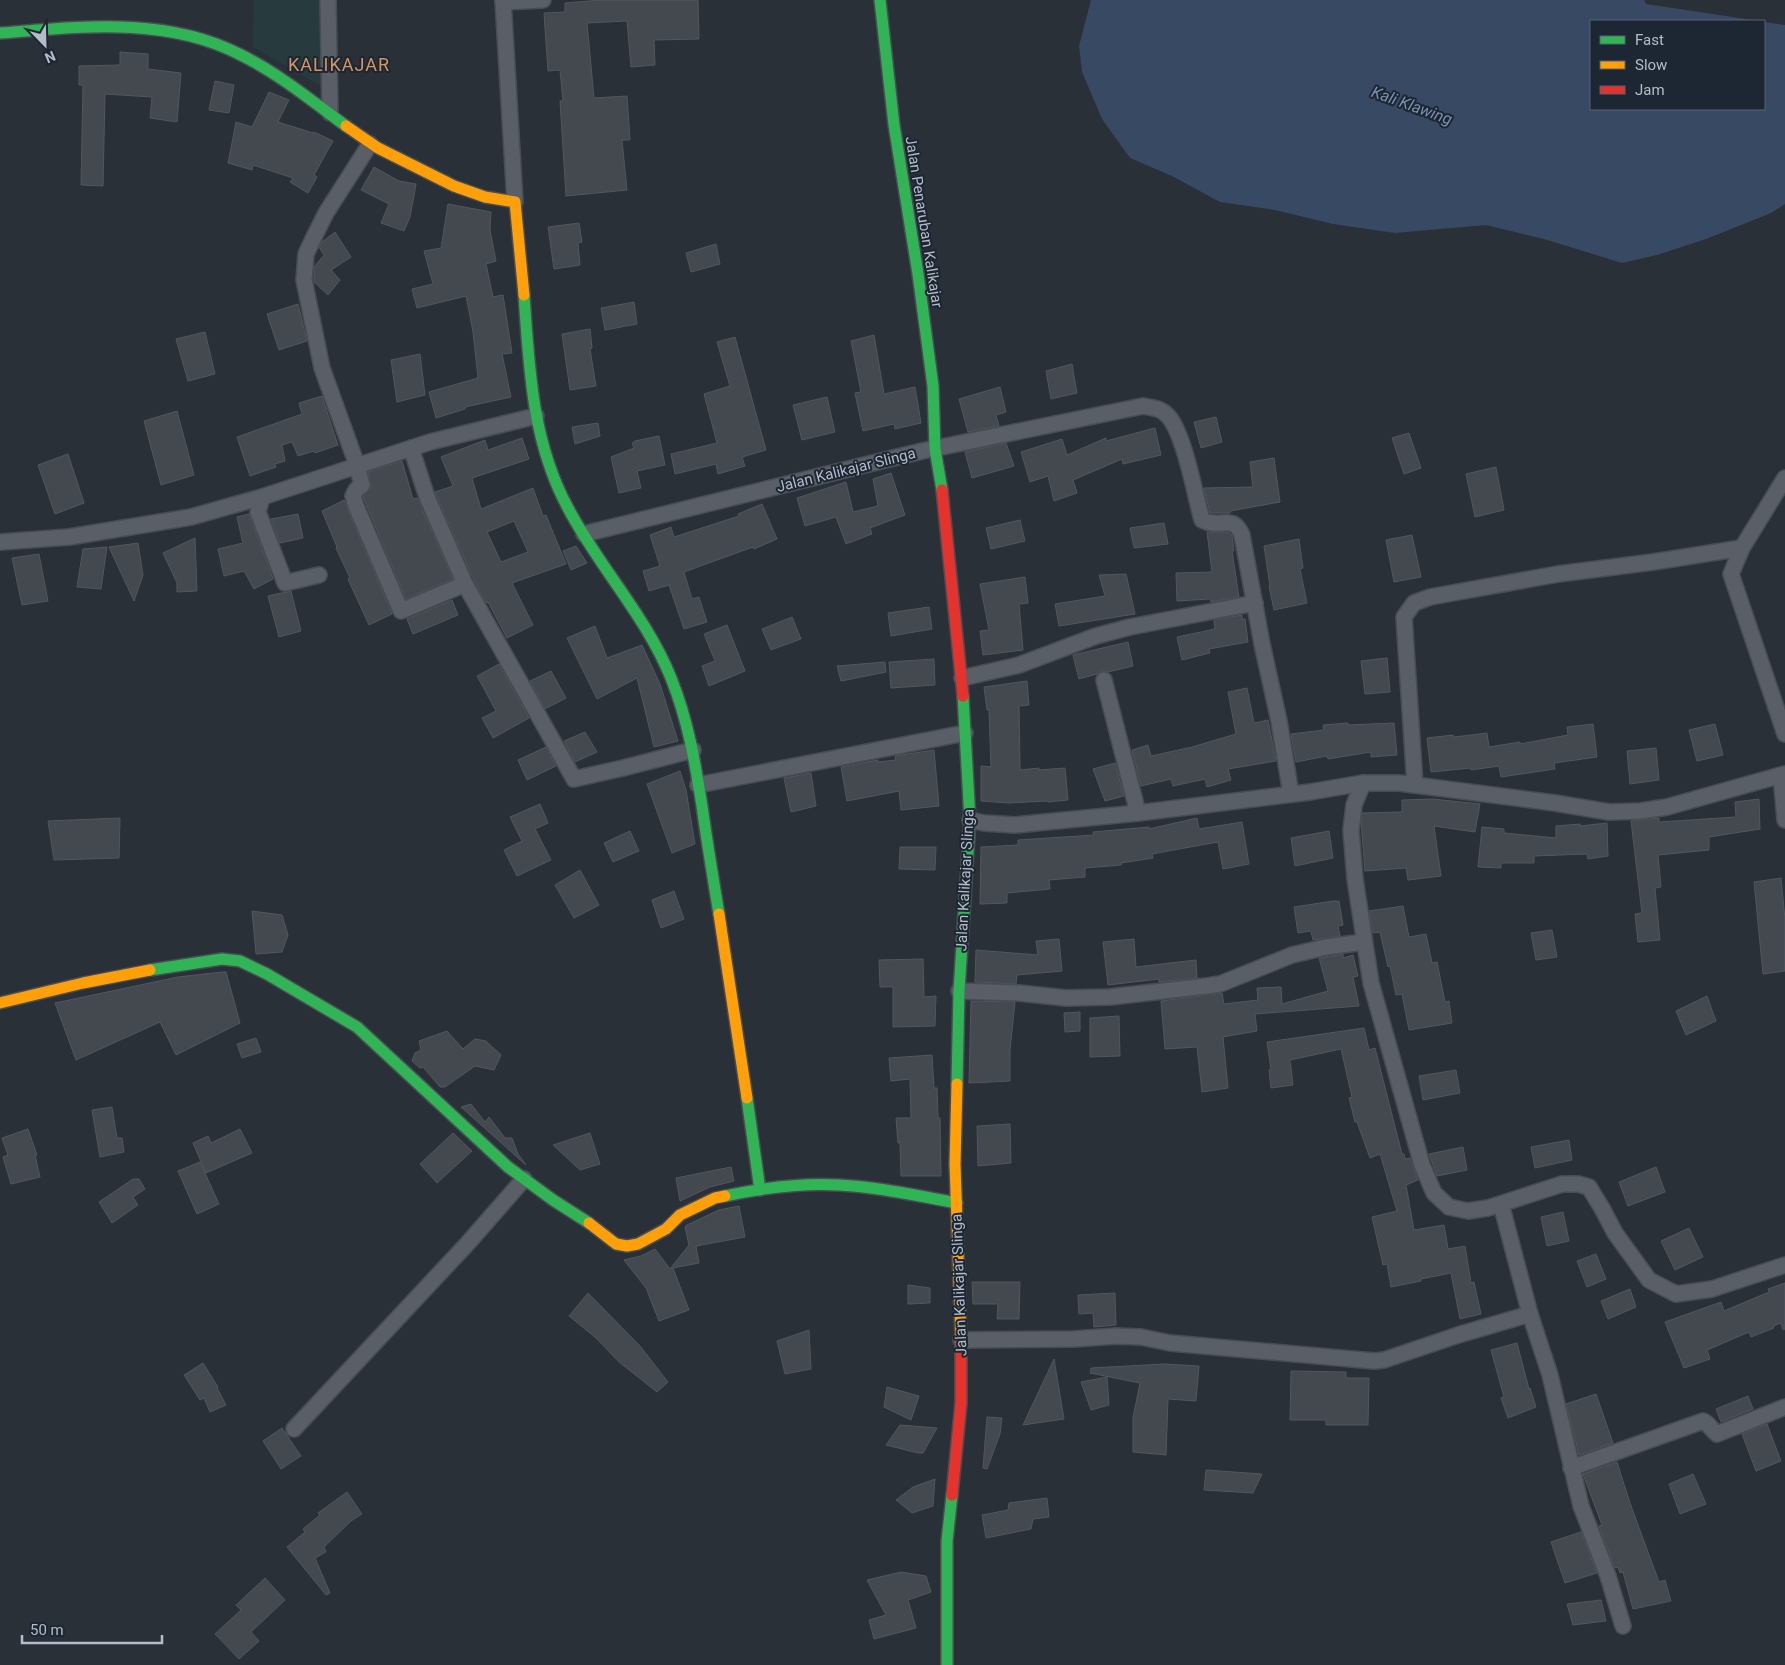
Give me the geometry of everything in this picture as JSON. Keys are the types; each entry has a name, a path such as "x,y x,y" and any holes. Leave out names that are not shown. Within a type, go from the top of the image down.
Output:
{"street":[{"path":"328,0 330,112"},
{"path":"543,0 511,1 515,202 536,416 543,449 559,489 642,620 673,680 684,713 693,750 760,1190"},
{"name":"Jalan Penaruban Kalikajar","path":"880,0 894,125 918,274 933,386 934,449"},
{"path":"0,33 100,26 166,30 205,40 238,53 281,79 330,112 370,144 446,182 485,196 515,202"},
{"path":"370,144 326,214 306,254 304,280 322,368 357,465 362,485 353,496 356,506 401,611 465,584"},
{"path":"934,449 1143,406 1159,409 1168,416 1179,434 1202,520 1209,524 1232,523 1238,527 1246,556 1262,644 1279,721 1291,794"},
{"path":"0,542 69,537 191,517 262,497 411,448 536,416"},
{"path":"411,448 427,497 465,584 574,779 693,750"},
{"name":"Jalan Kalikajar Slinga","path":"586,534 870,463 934,449 944,502 962,678 970,820 959,991 955,1164 961,1340 961,1403 947,1541 947,1665"},
{"path":"1785,478 1742,548 1731,574 1785,734"},
{"path":"262,497 258,512 285,583 319,575"},
{"path":"1415,784 1404,618 1414,602 1430,597 1558,574 1742,548"},
{"path":"962,678 1026,662 1096,636 1130,627 1255,603"},
{"path":"1104,680 1138,813"},
{"path":"698,785 965,733"},
{"path":"970,820 1015,825 1138,813 1363,783 1399,782 1609,812 1641,811 1667,807 1783,774 1785,820"},
{"path":"1363,783 1354,805 1351,830 1355,879 1371,983 1422,1165 1434,1193 1449,1207 1468,1211 1488,1208 1562,1184 1578,1184 1588,1187 1615,1233 1649,1280 1676,1294 1712,1289 1785,1265"},
{"path":"959,991 1019,993 1066,998 1110,997 1207,986 1220,984 1292,955 1326,947 1364,942"},
{"path":"0,1002 176,966 222,959 240,961 275,979 357,1027 508,1168 602,1232 616,1244 627,1246 638,1244 666,1229 680,1215 715,1198 788,1186 839,1185 890,1191 956,1203"},
{"path":"294,1429 468,1243 524,1179"},
{"path":"1501,1204 1530,1314 1550,1375 1581,1506 1608,1576 1623,1626"},
{"path":"961,1340 1141,1337 1170,1343 1374,1361 1384,1360 1458,1335 1530,1314"},
{"path":"1571,1468 1703,1421 1708,1423 1717,1434 1785,1407"}],"green space":[{"path":"254,0 321,0 321,86 253,47"}],"water":[{"name":"Kali Klawing","path":"1091,0 1644,0 1646,4 1752,20 1590,20 1590,110 1765,110 1765,22 1785,25 1785,204 1771,213 1706,239 1657,255 1622,263 1544,239 1486,225 1395,233 1333,224 1275,210 1220,202 1172,176 1130,158 1102,119 1082,72 1079,46"}],"building":[{"path":"601,0 698,0 699,39 654,40 655,65 631,67 627,21 587,23 594,98 627,96 630,140 622,140 627,190 566,196 560,101 563,101 560,70 548,71 544,13 565,12 565,3"},
{"path":"120,52 148,54 148,69 181,73 177,122 150,118 152,97 105,94 103,186 81,185 83,85 79,85 79,66 120,65"},
{"path":"215,81 234,85 229,113 209,110"},
{"path":"269,92 289,100 278,122 314,132 333,141 314,175 317,177 308,193 290,182 293,178 253,165 252,170 228,163 236,122 252,127"},
{"path":"374,167 399,181 416,184 410,217 404,231 381,223 389,204 361,190"},
{"path":"448,204 491,212 490,230 496,261 486,264 493,297 503,295 512,353 502,354 511,397 465,407 465,409 436,418 429,392 478,378 473,332 466,296 417,308 412,289 433,284 424,251 441,248"},
{"path":"579,223 582,242 578,243 580,265 554,269 548,227"},
{"path":"335,232 351,257 331,270 340,280 328,295 314,282 314,267 324,255 319,247 322,242"},
{"path":"716,244 720,264 691,272 686,253"},
{"path":"634,302 637,324 605,330 601,308"},
{"path":"298,304 307,341 279,350 267,314"},
{"path":"590,329 592,348 590,349 596,386 570,390 562,334"},
{"path":"205,332 215,374 188,381 176,339"},
{"path":"874,335 884,394 915,387 921,423 895,429 894,424 863,431 855,393 861,392 851,341"},
{"path":"735,337 766,450 742,457 745,466 718,474 716,464 675,474 671,454 717,443 704,394 730,386 717,342"},
{"path":"420,354 425,395 397,402 391,360"},
{"path":"1072,364 1077,393 1051,399 1046,371"},
{"path":"1000,387 1006,412 996,415 999,426 968,432 959,399"},
{"path":"322,396 338,445 315,453 314,451 298,456 292,442 282,445 285,461 275,464 276,467 250,476 237,437 302,414 299,403"},
{"path":"827,397 835,432 802,440 793,405"},
{"path":"177,411 194,475 161,485 144,421"},
{"path":"1216,417 1222,442 1201,448 1194,422"},
{"path":"598,423 600,436 575,444 572,427"},
{"path":"1155,428 1161,455 1123,464 1122,459 1073,480 1077,493 1054,501 1048,476 1030,482 1021,452 1062,439 1067,455 1106,438 1106,441"},
{"path":"1409,433 1421,468 1404,474 1392,438"},
{"path":"659,436 665,465 637,471 641,488 619,493 611,457 634,448 632,443 635,441"},
{"path":"522,438 529,459 472,478 481,509 533,488 543,516 546,515 566,564 512,583 533,625 507,638 472,576 435,492 453,486 441,457 485,440 488,450","holes":["514,521 528,552 501,562 487,532"]},
{"path":"1006,443 1014,466 972,478 965,452"},
{"path":"68,454 84,503 55,514 38,465"},
{"path":"1274,458 1280,502 1230,511 1230,513 1210,513 1204,488 1253,487 1250,462"},
{"path":"402,461 413,499 417,498 453,579 406,599 363,497 371,487 368,472"},
{"path":"1496,467 1504,510 1475,517 1466,474"},
{"path":"891,473 905,515 870,528 872,534 846,544 836,517 805,526 797,498 846,482 853,512 878,506 873,479"},
{"path":"344,500 392,614 369,625 348,579 350,578 322,511"},
{"path":"762,504 777,539 754,549 753,547 684,572 692,599 699,597 707,622 684,629 669,585 649,591 643,571 660,566 650,535 671,527 674,537 739,516 738,514"},
{"path":"249,514 273,579 254,589 244,571 224,576 218,549 243,543 237,517"},
{"path":"298,514 303,538 280,543 271,519"},
{"path":"1020,520 1025,541 991,549 986,528"},
{"path":"1164,523 1168,544 1134,548 1130,528"},
{"path":"1207,532 1228,532 1232,536 1234,551 1232,551 1239,597 1211,602 1210,599 1177,601 1176,573 1212,572"},
{"path":"1412,535 1421,577 1394,582 1386,540"},
{"path":"195,538 197,591 177,592 177,583 163,553"},
{"path":"1299,539 1303,568 1300,569 1307,603 1274,610 1264,546"},
{"path":"138,543 143,575 134,601 109,547"},
{"path":"576,546 587,563 571,570 563,551"},
{"path":"107,547 101,589 77,587 83,549"},
{"path":"39,554 48,601 22,605 12,558"},
{"path":"1126,574 1135,614 1059,626 1055,604 1105,596 1099,575"},
{"path":"1025,577 1028,603 1019,604 1023,650 983,655 980,631 989,630 980,584"},
{"path":"291,591 301,631 279,637 268,596"},
{"path":"452,600 458,615 413,634 407,619"},
{"path":"929,607 932,629 891,636 888,613"},
{"path":"1242,615 1242,619 1245,619 1248,642 1209,649 1210,653 1182,660 1177,637 1215,629 1214,620"},
{"path":"792,617 801,639 771,650 762,629"},
{"path":"727,625 745,671 709,686 702,666 715,661 704,634"},
{"path":"595,626 607,658 642,645 660,684 678,741 654,747 637,678 597,699 567,638"},
{"path":"1128,642 1133,666 1108,672 1102,671 1079,679 1073,655"},
{"path":"1387,658 1390,692 1365,694 1361,661"},
{"path":"934,659 935,685 891,688 889,662"},
{"path":"885,662 886,672 841,681 837,666"},
{"path":"499,664 529,718 493,738 482,718 496,711 477,676"},
{"path":"551,671 566,698 545,709 530,681"},
{"path":"1027,681 1029,705 1019,706 1020,770 1065,768 1068,800 1009,803 981,801 981,766 991,767 989,710 987,710 984,687"},
{"path":"1247,688 1254,723 1268,720 1276,761 1228,769 1231,780 1207,787 1205,779 1173,786 1171,779 1141,786 1132,750 1148,745 1151,756 1192,747 1236,734 1228,692"},
{"path":"1348,723 1348,725 1394,723 1397,755 1371,757 1371,752 1328,759 1327,756 1296,762 1291,734 1324,730 1323,725"},
{"path":"1593,724 1597,757 1554,763 1555,769 1501,777 1499,766 1471,770 1471,768 1431,772 1427,738 1487,733 1489,747 1520,742 1520,744 1568,735 1567,727"},
{"path":"1715,724 1723,755 1697,761 1689,730"},
{"path":"585,732 597,752 575,762 564,741"},
{"path":"546,747 556,766 527,780 518,760"},
{"path":"1656,748 1659,780 1630,784 1627,751"},
{"path":"934,750 939,806 901,810 899,791 847,801 841,767 878,760 878,762 896,760 895,756"},
{"path":"1115,763 1124,796 1105,801 1093,769"},
{"path":"680,771 686,790 695,844 672,853 647,784"},
{"path":"811,773 816,806 791,812 784,778"},
{"path":"1433,799 1480,804 1475,832 1434,826 1441,876 1408,880 1406,868 1365,871 1362,813 1402,812 1402,800"},
{"path":"1759,799 1760,829 1709,837 1709,850 1658,855 1661,887 1655,888 1660,940 1638,942 1635,914 1642,913 1631,821 1659,818 1659,822 1736,817 1735,802"},
{"path":"540,804 548,823 535,829 551,860 517,876 504,850 522,841 510,817"},
{"path":"120,818 119,858 54,860 48,821"},
{"path":"1197,818 1199,829 1242,822 1249,864 1223,869 1218,842 1152,854 1153,858 1121,863 1121,865 1085,868 1085,877 1049,880 1050,889 1007,893 1007,903 980,904 981,847 1018,845 1018,840 1094,835 1093,832 1149,827 1149,829"},
{"path":"1607,823 1608,856 1588,859 1587,854 1534,856 1534,863 1501,863 1501,868 1478,867 1482,827 1504,829 1504,833 1556,838 1556,826"},
{"path":"630,831 639,851 613,862 604,843"},
{"path":"1329,831 1333,858 1295,866 1291,838"},
{"path":"900,847 936,847 935,870 899,869"},
{"path":"580,870 599,905 574,918 555,885"},
{"path":"1781,878 1785,919 1785,971 1763,974 1754,882"},
{"path":"674,891 684,919 661,928 652,900"},
{"path":"1339,901 1343,925 1338,926 1340,936 1313,940 1311,931 1298,933 1294,907"},
{"path":"1403,906 1409,937 1426,934 1432,963 1437,962 1445,1002 1449,1001 1452,1023 1409,1030 1402,994 1396,995 1380,932 1373,933 1369,911"},
{"path":"252,911 282,915 288,935 282,952 256,954"},
{"path":"1552,930 1557,957 1536,960 1531,933"},
{"path":"1059,939 1062,971 1017,975 1016,984 975,982 976,950 1038,955 1036,941"},
{"path":"1134,939 1136,967 1196,960 1197,978 1159,982 1159,979 1108,985 1103,942"},
{"path":"1343,954 1343,958 1353,955 1358,976 1353,977 1359,1006 1255,1014 1257,1031 1223,1037 1228,1088 1202,1092 1197,1047 1165,1049 1161,1001 1222,993 1224,1004 1258,1000 1257,988 1281,987 1282,1004 1328,991 1319,958"},
{"path":"923,959 924,997 936,996 935,1026 893,1027 893,987 880,987 879,960"},
{"path":"226,972 240,1023 176,1055 160,1022 76,1060 55,1003 178,977"},
{"path":"1707,996 1716,1021 1686,1035 1676,1011"},
{"path":"971,1001 1015,1002 1010,1050 1010,1081 969,1083"},
{"path":"1080,1012 1080,1031 1065,1032 1064,1013"},
{"path":"1119,1016 1120,1056 1090,1057 1090,1018"},
{"path":"1364,1028 1369,1050 1375,1048 1402,1154 1404,1154 1405,1159 1410,1158 1418,1180 1406,1185 1414,1230 1444,1225 1448,1249 1465,1246 1471,1283 1474,1282 1481,1314 1460,1319 1451,1273 1391,1287 1387,1264 1383,1265 1372,1217 1397,1211 1380,1154 1370,1158 1357,1122 1355,1122 1349,1098 1352,1097 1341,1049 1290,1060 1293,1085 1271,1088 1269,1070 1271,1069 1267,1042"},
{"path":"447,1031 463,1049 475,1039 486,1041 501,1055 494,1070 475,1066 445,1087 440,1087 423,1067 420,1068 412,1061 415,1053 421,1050 419,1041"},
{"path":"256,1038 261,1052 242,1058 237,1044"},
{"path":"932,1055 934,1088 937,1088 938,1118 940,1118 941,1176 901,1176 900,1143 898,1143 896,1118 911,1118 910,1079 891,1081 889,1058"},
{"path":"1456,1070 1460,1093 1423,1100 1419,1076"},
{"path":"471,1104 485,1122 489,1117 505,1138 512,1138 518,1154 526,1165 461,1107"},
{"path":"112,1107 117,1138 122,1138 124,1152 100,1157 92,1110"},
{"path":"1010,1124 1011,1163 978,1166 977,1126"},
{"path":"28,1129 37,1155 35,1155 40,1177 11,1184 3,1157 8,1155 2,1138"},
{"path":"240,1129 252,1153 206,1173 193,1143 208,1136 211,1143"},
{"path":"453,1133 472,1151 437,1183 420,1164"},
{"path":"590,1133 600,1164 580,1170 553,1145"},
{"path":"1569,1140 1572,1160 1535,1168 1531,1147"},
{"path":"1463,1147 1467,1170 1437,1176 1429,1154"},
{"path":"200,1162 219,1204 197,1214 178,1171"},
{"path":"731,1167 734,1181 710,1187 680,1201 676,1178"},
{"path":"1656,1167 1665,1192 1628,1206 1619,1182"},
{"path":"133,1179 139,1179 145,1189 133,1197 138,1205 112,1223 99,1202"},
{"path":"739,1206 745,1237 696,1246 699,1263 673,1268 689,1310 659,1321 646,1288 624,1260 641,1256 655,1249 670,1269 689,1245 685,1227 687,1225 719,1210"},
{"path":"1563,1212 1569,1241 1547,1246 1541,1217"},
{"path":"1689,1228 1703,1257 1675,1270 1661,1241"},
{"path":"1596,1254 1606,1279 1587,1287 1577,1261"},
{"path":"972,1282 1020,1282 1019,1319 997,1319 998,1304 973,1304"},
{"path":"1785,1283 1785,1329 1783,1330 1781,1323 1773,1326 1774,1328 1751,1337 1749,1332 1707,1350 1710,1359 1684,1368 1665,1322 1721,1302 1724,1311 1769,1292 1768,1289"},
{"path":"908,1285 930,1288 930,1303 908,1304"},
{"path":"1630,1289 1636,1307 1608,1319 1601,1301"},
{"path":"588,1293 640,1346 668,1382 657,1392 619,1362 596,1338 569,1316"},
{"path":"1115,1293 1116,1325 1094,1327 1093,1313 1079,1314 1078,1295"},
{"path":"809,1330 811,1369 785,1374 777,1341"},
{"path":"1517,1343 1529,1389 1536,1407 1508,1418 1501,1398 1504,1397 1491,1350"},
{"path":"1054,1359 1064,1419 1023,1425"},
{"path":"203,1363 218,1387 226,1405 210,1412 204,1398 200,1400 184,1375"},
{"path":"1164,1364 1199,1366 1196,1401 1168,1399 1166,1455 1133,1452 1133,1418 1140,1383 1090,1373 1091,1368"},
{"path":"1291,1371 1346,1372 1346,1378 1369,1378 1368,1425 1326,1425 1326,1420 1290,1420"},
{"path":"1107,1377 1109,1405 1091,1410 1081,1382"},
{"path":"887,1387 919,1396 911,1420 884,1407"},
{"path":"1596,1394 1613,1443 1579,1455 1566,1404"},
{"path":"1748,1396 1753,1409 1721,1422 1716,1409"},
{"path":"987,1417 1002,1418 1000,1434 987,1469 983,1468"},
{"path":"1767,1424 1781,1461 1756,1471 1742,1434"},
{"path":"900,1425 937,1428 923,1453 918,1453 886,1445"},
{"path":"282,1428 301,1456 281,1469 263,1441"},
{"path":"1617,1462 1659,1582 1665,1580 1671,1601 1633,1609 1623,1572 1620,1573 1618,1567 1615,1568 1599,1526 1602,1525 1583,1474"},
{"path":"1206,1470 1262,1474 1253,1493 1204,1490"},
{"path":"1693,1474 1706,1504 1680,1514 1669,1484"},
{"path":"935,1479 933,1506 912,1513 896,1500 913,1487"},
{"path":"347,1492 362,1514 351,1521 324,1547 326,1552 315,1558 330,1593 326,1595 287,1547 305,1532 303,1529 320,1515 318,1513"},
{"path":"1047,1498 1049,1517 1033,1519 1031,1529 986,1538 982,1515 1008,1510 1009,1503"},
{"path":"1581,1532 1597,1573 1565,1583 1551,1542"},
{"path":"901,1572 926,1576 931,1592 908,1600 916,1628 874,1639 869,1620 886,1615 867,1580"},
{"path":"265,1578 285,1600 251,1632 259,1641 239,1659 215,1634 241,1610 236,1605"},
{"path":"1601,1600 1606,1621 1573,1625 1567,1604"}],"traffic: fast":[{"path":"880,0 894,125 918,274 933,386 935,449 942,490"},
{"path":"0,33 60,28 121,27 152,29 182,34 211,42 239,54 294,88 346,126"},
{"path":"524,295 534,404 547,457 556,483 580,530 649,634 671,678 682,710 694,757 719,914"},
{"path":"957,1084 959,991 970,820 963,696"},
{"path":"150,970 222,959 240,961 267,974 357,1027 508,1167 553,1200 589,1223"},
{"path":"747,1098 760,1190"},
{"path":"725,1196 782,1187 839,1185 884,1190 957,1203"},
{"path":"947,1665 947,1541 952,1495"}],"traffic: slow":[{"path":"346,126 378,148 454,186 485,197 515,202 524,295"},
{"path":"719,914 747,1098"},
{"path":"0,1003 83,983 150,970"},
{"path":"957,1084 955,1164 961,1340"},
{"path":"589,1223 616,1244 627,1246 638,1244 666,1229 680,1215 715,1198 725,1196"}],"traffic: jam":[{"path":"942,490 963,696"},
{"path":"952,1495 961,1403 961,1340"}],"district":[{"name":"KALIKAJAR","path":"339,65"}]}
